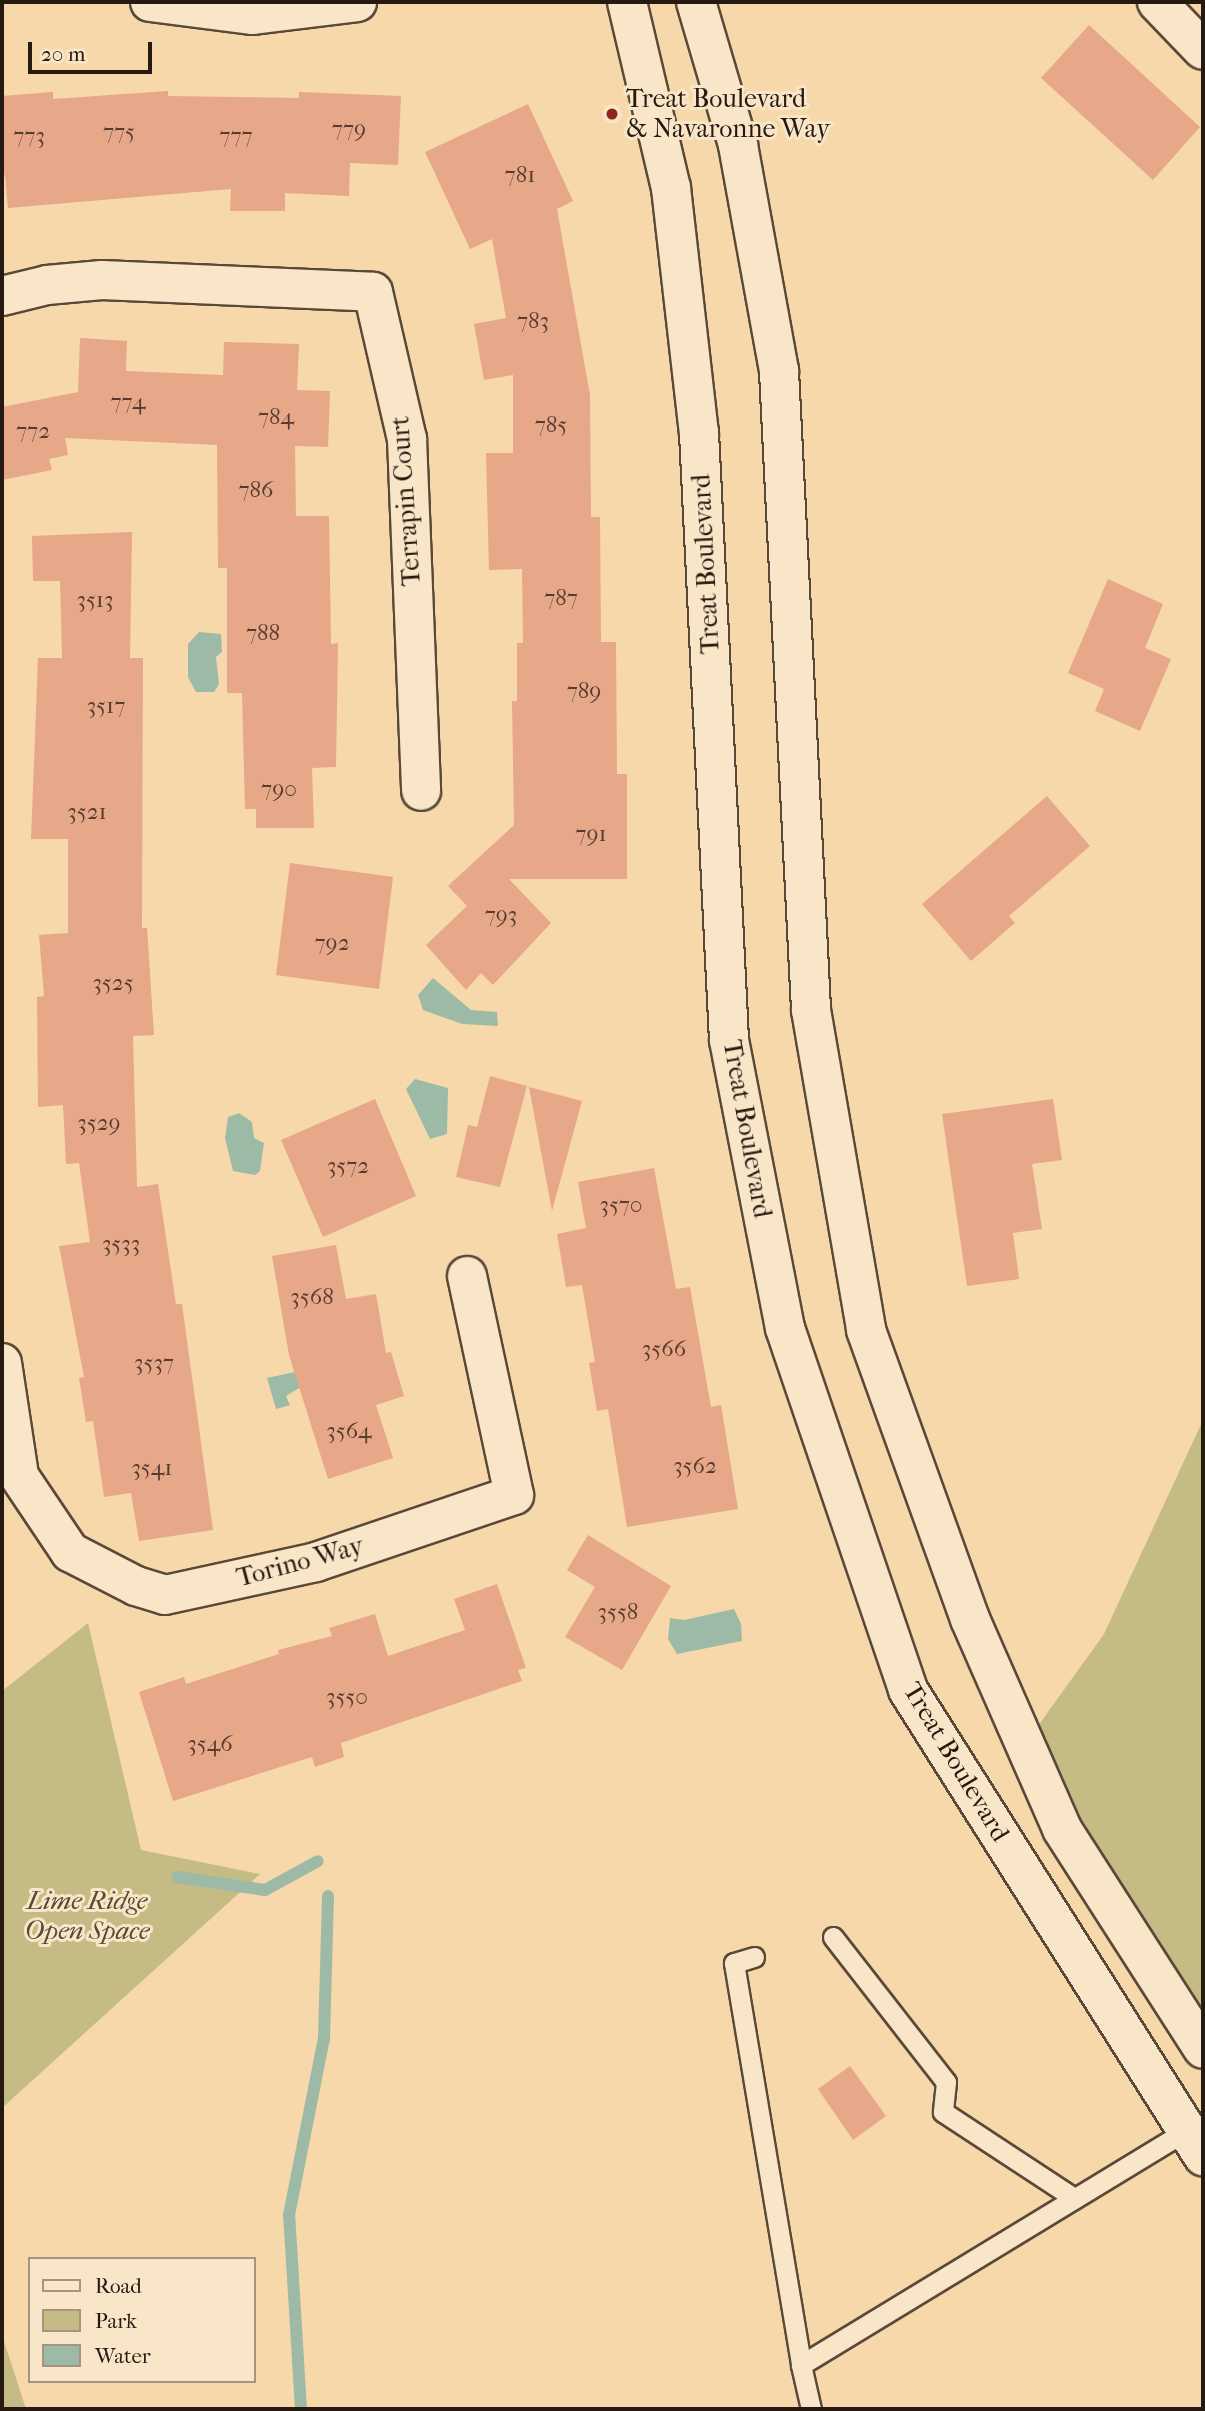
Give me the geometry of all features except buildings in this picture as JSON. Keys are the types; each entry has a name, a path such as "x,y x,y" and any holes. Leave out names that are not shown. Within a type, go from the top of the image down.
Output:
{"main road":[{"path":"150,2 253,15 357,2"},
{"name":"Treat Boulevard","path":"627,2 671,188 699,433 729,1040 785,1328 908,1690 1195,2143"},
{"path":"696,2 738,145 779,372 811,1010 866,1330 970,1619 1062,1829 1203,2049"},
{"path":"1157,2 1203,50"},
{"name":"Terrapin Court","path":"2,296 47,285 102,280 373,292 407,439 421,791"},
{"name":"Torino Way","path":"2,1363 19,1476 70,1552 136,1586 165,1595 316,1562 514,1495 467,1276"}],"lane":[{"path":"833,1937 946,2082 943,2112 1074,2198"},
{"path":"754,1957 734,1963 801,2365 811,2409"},
{"path":"801,2365 1074,2198 1195,2143"}],"green space":[{"path":"1203,1420 1203,2049 1025,1744 1104,1634"},
{"name":"Lime Ridge Open Space","path":"88,1623 141,1850 260,1874 2,2108 2,1691"},
{"path":"2,2335 26,2409 2,2409"}],"water":[{"path":"199,632 221,634 222,652 216,657 219,684 214,692 196,692 188,677 188,644"},
{"path":"433,978 471,1010 497,1012 498,1026 462,1024 423,1010 418,995"},
{"path":"415,1079 448,1088 447,1134 430,1139 406,1089"},
{"path":"239,1113 252,1122 254,1138 264,1143 260,1171 255,1175 233,1171 225,1138 228,1117"},
{"path":"314,1368 321,1380 286,1396 290,1405 276,1409 267,1378"},
{"path":"734,1609 741,1624 742,1641 677,1654 668,1639 670,1618 684,1620"}],"waterway":[{"path":"177,1877 265,1890 318,1861"},
{"path":"301,2409 289,2215 324,2039 328,1896"}],"place":[{"name":"Treat Boulevard & Navaronne Way","path":"612,114"}]}
